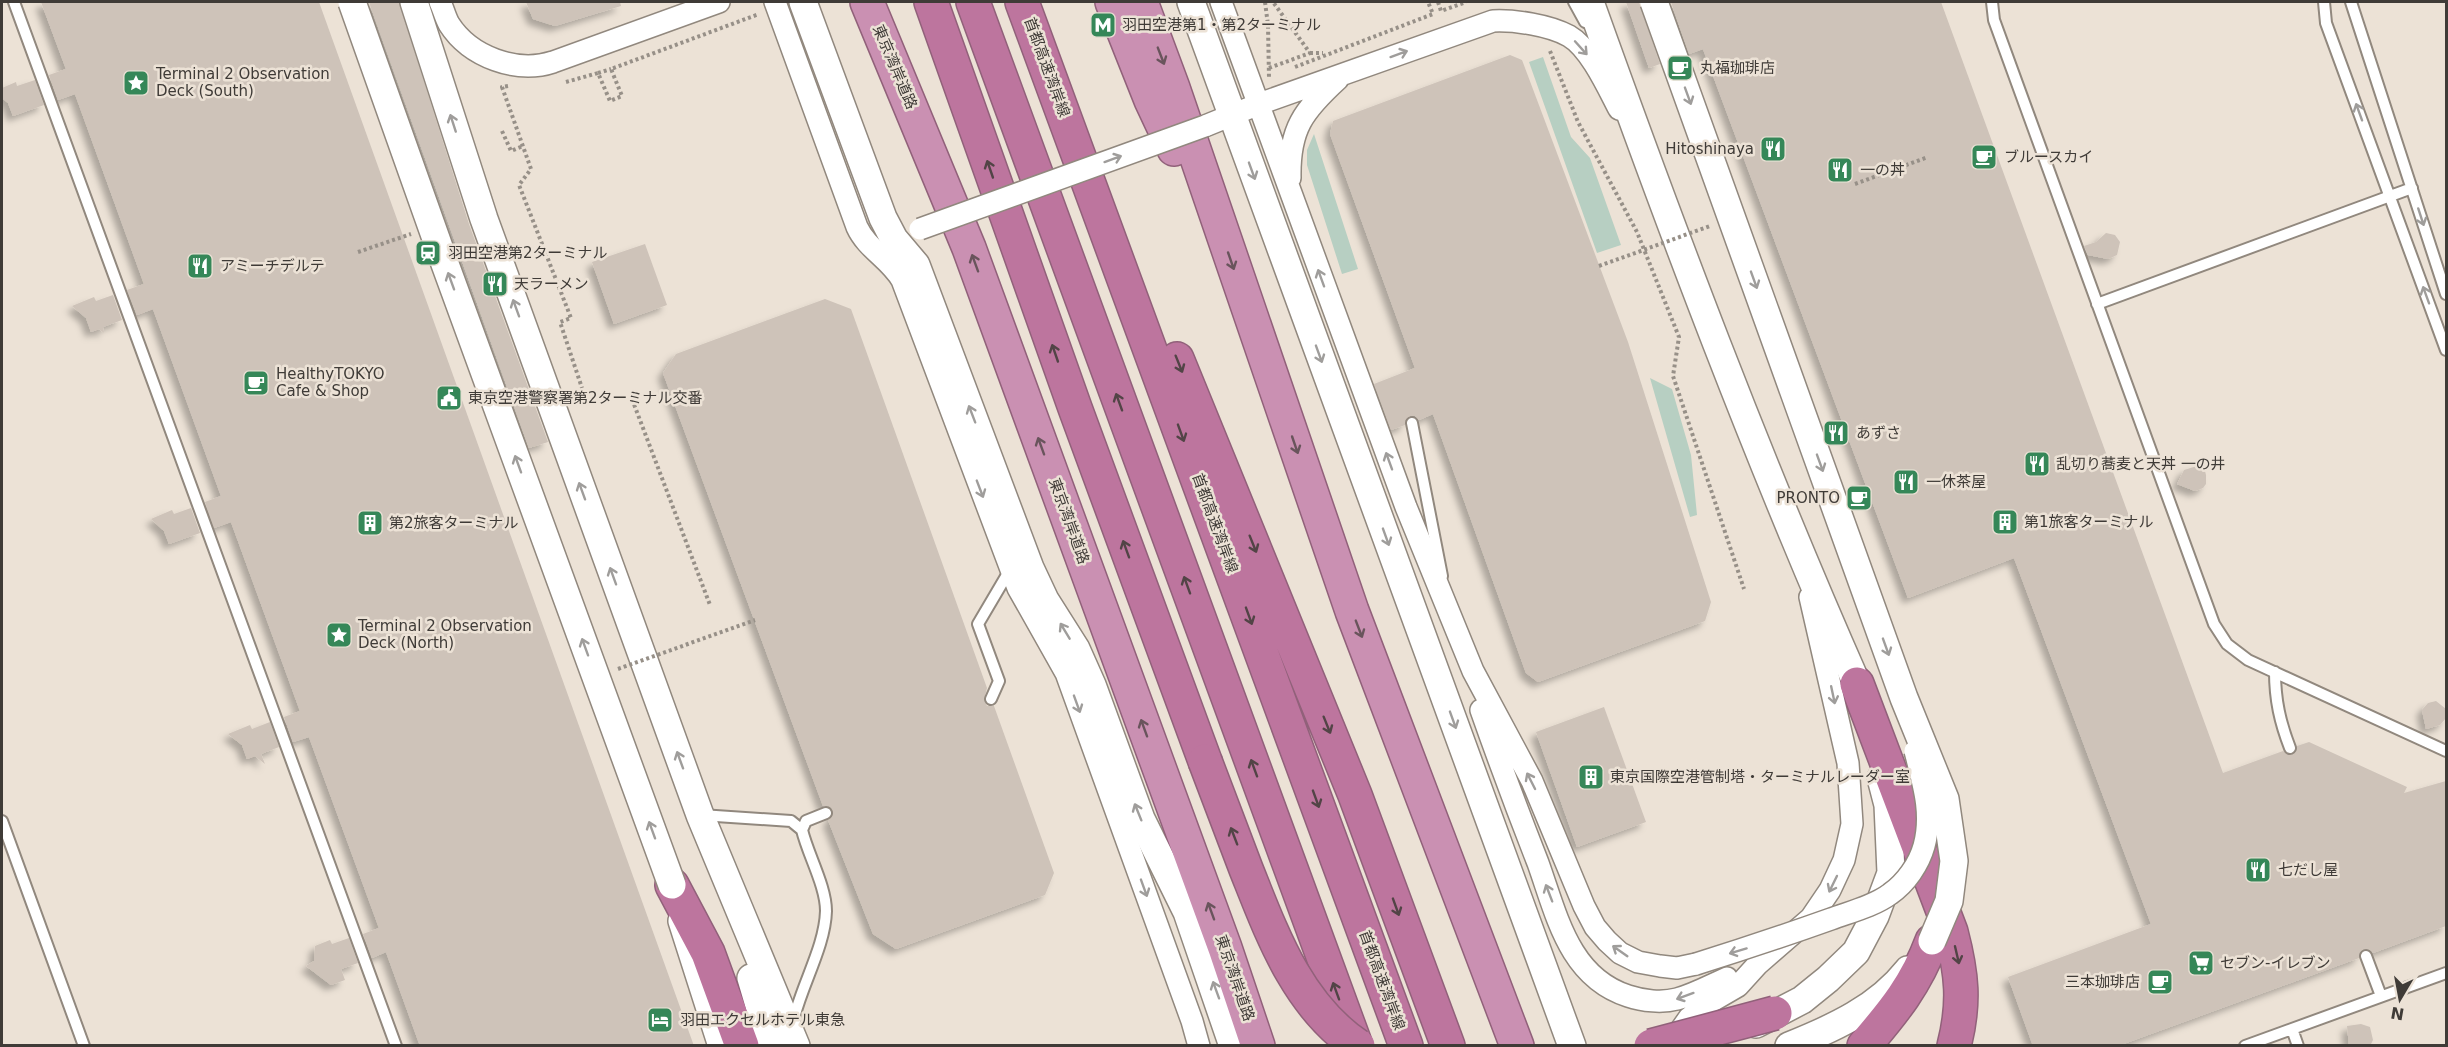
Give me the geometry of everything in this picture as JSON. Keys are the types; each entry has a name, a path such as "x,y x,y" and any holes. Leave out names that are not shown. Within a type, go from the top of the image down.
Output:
{"highway":[{"name":"東京湾岸道路","path":"867,2 969,248 1225,948 1258,1046"},
{"path":"931,2 1075,408 1267,922 1290,969 1324,1017 1357,1046"},
{"path":"973,2 1357,1046"},
{"name":"首都高速湾岸線","path":"1022,2 1406,1046"},
{"path":"1112,2 1151,100 1188,178 1218,224"},
{"path":"1141,2 1173,88 1352,611 1517,1046"},
{"path":"1089,180 1126,235 1351,784 1448,1046"},
{"path":"1857,684 1951,932 1959,961 1963,993 1961,1019 1954,1046"},
{"path":"672,885 708,953 742,1046"},
{"path":"1864,1046 1907,993 1921,970 1932,941"},
{"path":"1652,1046 1775,1013"}],"street":[{"path":"352,2 445,264 672,885 692,958 722,1046"},
{"path":"414,2 490,236 704,825 786,1042"},
{"path":"440,2 449,24 470,45 505,64 528,66 542,65 692,8 719,2"},
{"path":"803,2 883,218 894,239 916,265 1030,568 1045,600 1076,649 1092,685 1141,819 1188,912 1233,1046"},
{"path":"1191,2 1572,1046"},
{"path":"1221,2 1406,507 1473,671 1532,781 1584,906 1595,927 1606,941 1620,953 1638,962 1677,968 1771,940 1854,910 1890,894 1917,864 1924,845 1928,800 1904,698"},
{"path":"1590,2 1647,162 1800,556 1857,684 1888,805 1891,873 1875,916 1856,952 1802,1000 1709,1046"},
{"path":"1654,2 1904,698 1945,800 1954,861 1948,901 1932,941 1897,984 1876,1002 1823,1032 1789,1046"},
{"path":"770,6 857,227 865,240 893,266 902,280 1023,600 1060,659 1066,673 1192,1021 1198,1046"},
{"path":"894,239 1206,126 1259,104 1493,21 1518,20 1570,36 1597,69 1647,162"},
{"path":"1290,194 1289,160 1293,138 1302,116 1344,74"},
{"path":"1671,1046 1689,1018 1707,1004 1738,986 1758,964 1811,918 1830,890 1844,861 1852,824 1848,763 1800,556"},
{"path":"1473,671 1481,709 1560,923 1569,945 1595,980 1611,991 1655,1001 1675,999 1758,964"}],"lane":[{"path":"14,2 396,1046"},
{"path":"1574,2 1588,29 1605,44"},
{"path":"1992,2 1994,20 2214,624 2227,645 2248,660 2446,751"},
{"path":"2324,2 2325,23 2446,350"},
{"path":"2351,2 2446,294"},
{"path":"2097,304 2412,188"},
{"path":"1412,423 1448,606"},
{"path":"991,699 999,681 978,624 1011,568"},
{"path":"2275,672 2275,694 2279,720 2290,748"},
{"path":"802,831 806,821 826,813"},
{"path":"2,821 84,1046"},
{"path":"704,825 791,821 802,831 826,910 823,931 786,1042"},
{"path":"2366,956 2380,996"},
{"path":"2245,1046 2446,973"},
{"path":"2292,1029 2298,1046"}],"path":[{"path":"1265,2 1269,78"},
{"path":"1273,2 1310,53"},
{"path":"1428,2 1433,14"},
{"path":"1438,2 1441,11"},
{"path":"1288,70 1327,53 1466,2"},
{"path":"562,83 598,74 770,6"},
{"path":"1549,47 1578,122 1637,232 1679,337 1673,376 1744,589"},
{"path":"1269,68 1310,53 1327,53"},
{"path":"598,74 610,101 622,96 611,69"},
{"path":"1263,80 1279,74"},
{"path":"502,87 531,169 519,185 571,318 560,322 582,388"},
{"path":"502,131 510,151 523,146"},
{"path":"1855,184 1928,157"},
{"path":"1599,266 1718,223"},
{"path":"358,252 415,232"},
{"path":"632,399 710,604"},
{"path":"611,671 755,620"}],"green space":[{"path":"1543,57 1571,137 1590,158 1621,245 1597,253 1529,62"},
{"path":"1314,134 1358,269 1342,274 1307,165 1307,150"},
{"path":"1650,378 1672,389 1691,455 1697,515 1690,517"}],"building":[{"name":"第2旅客ターミナル","path":"41,2 319,2 694,1046 420,1046 386,952 372,958 363,934 379,928 309,737 293,742 284,717 300,711 231,522 214,528 205,502 221,496 153,309 137,315 127,290 144,284 75,94 58,100 49,75 66,69"},
{"path":"369,2 399,2 469,224 548,442 529,448"},
{"path":"526,2 620,2 621,6 555,26 533,19"},
{"path":"1626,2 1639,2 1660,64 1649,68"},
{"name":"第1旅客ターミナル","path":"1671,2 1941,2 2223,773 2283,751 2292,755 2296,752 2297,746 2309,742 2407,787 2404,793 2446,781 2446,926 2373,953 2364,949 2360,952 2359,958 2118,1046 2033,1046 2008,977 2151,924 2014,558 1908,598 1703,49 1689,54"},
{"path":"1510,55 1522,60 1628,342 1711,602 1705,621 1538,682 1526,673 1433,414 1419,420 1415,416 1410,416 1405,420 1405,425 1391,430 1374,384 1415,368 1330,134 1333,121"},
{"path":"35,80 44,105 13,116 8,103 2,98 2,88 16,82 17,86"},
{"path":"2106,233 2115,235 2120,242 2117,255 2108,259 2088,255 2084,246 2096,242"},
{"path":"645,244 667,305 614,324 592,262"},
{"path":"113,295 122,320 103,327 104,333 99,329 91,332 86,318 72,306 94,297 96,301"},
{"path":"825,299 851,309 987,688 984,700 987,706 994,706 1054,873 1045,895 896,949 873,934 828,820 832,817 833,811 830,807 823,806 663,373 676,354"},
{"path":"2197,466 2205,471 2206,484 2203,488 2195,491 2177,484 2184,470"},
{"path":"191,508 200,533 169,544 164,531 151,519 172,510 174,514"},
{"path":"2436,701 2446,709 2446,718 2440,725 2426,729 2422,710 2428,703"},
{"name":"東京国際空港管制塔・ターミナルレーダー室","path":"1604,707 1646,822 1577,847 1536,732"},
{"path":"270,722 279,747 261,754 265,764 255,756 247,759 242,745 228,734 250,725 252,729"},
{"path":"349,938 358,963 341,969 345,980 331,985 306,966 314,961 315,946 330,940 332,944"},
{"path":"2361,1024 2370,1027 2373,1040 2370,1046 2349,1046 2347,1026"}],"place":[{"name":"羽田空港第1・第2ターミナル","path":"1103,25"},
{"name":"丸福珈琲店","path":"1680,68"},
{"name":"Terminal 2 Observation Deck (South)","path":"136,83"},
{"name":"Hitoshinaya","path":"1773,149"},
{"name":"ブルースカイ","path":"1984,157"},
{"name":"一の丼","path":"1840,170"},
{"name":"羽田空港第2ターミナル","path":"428,253"},
{"name":"アミーチデルテ","path":"200,266"},
{"name":"天ラーメン","path":"495,284"},
{"name":"HealthyTOKYO Cafe & Shop","path":"256,383"},
{"name":"東京空港警察署第2ターミナル交番","path":"449,398"},
{"name":"あずさ","path":"1836,433"},
{"name":"乱切り蕎麦と天丼 一の井","path":"2037,464"},
{"name":"一休茶屋","path":"1906,482"},
{"name":"PRONTO","path":"1859,498"},
{"name":"第1旅客ターミナル","path":"2005,522"},
{"name":"第2旅客ターミナル","path":"370,523"},
{"name":"Terminal 2 Observation Deck (North)","path":"339,635"},
{"name":"東京国際空港管制塔・ターミナルレーダー室","path":"1591,777"},
{"name":"七だし屋","path":"2258,870"},
{"name":"セブン-イレブン","path":"2201,963"},
{"name":"三本珈琲店","path":"2160,982"},
{"name":"羽田エクセルホテル東急","path":"660,1020"}]}
